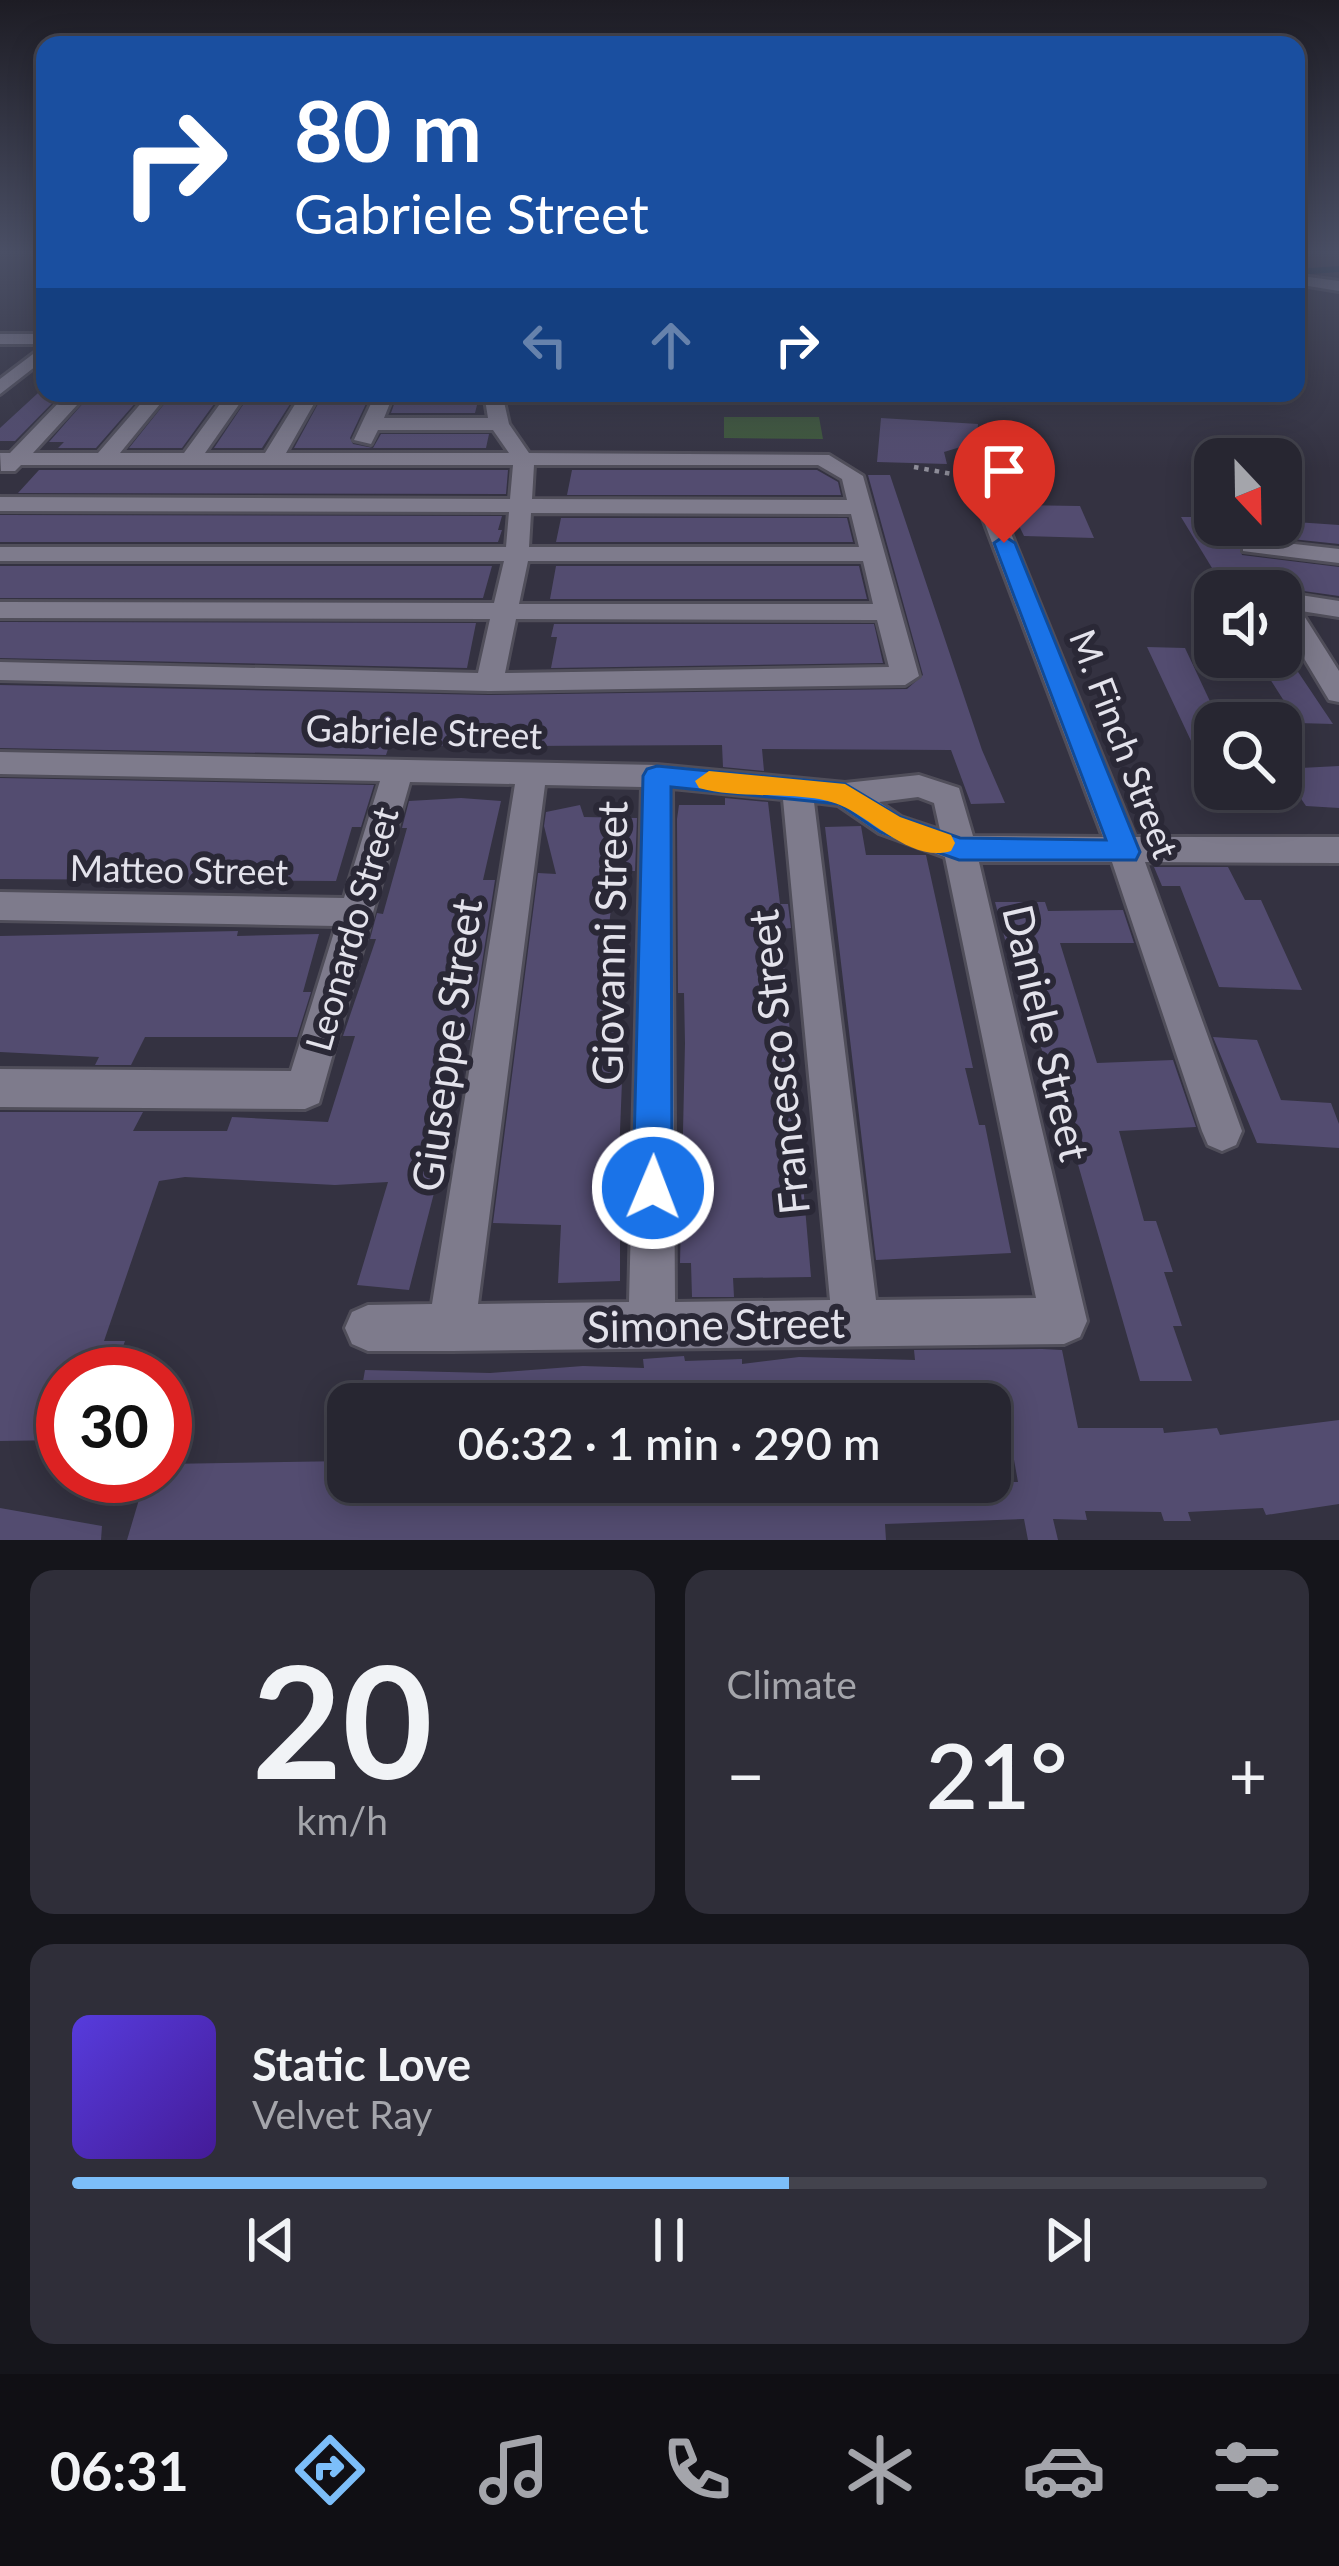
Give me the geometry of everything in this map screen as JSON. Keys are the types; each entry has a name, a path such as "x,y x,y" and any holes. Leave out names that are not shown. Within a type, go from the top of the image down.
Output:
{"street":[{"path":"0,339 36,339"},
{"path":"0,388 36,358"},
{"path":"5,465 70,402"},
{"path":"104,459 152,402"},
{"path":"190,460 232,402"},
{"path":"272,458 306,402"},
{"path":"355,462 381,402"},
{"path":"489,682 517,557 524,460 499,424 495,402"},
{"path":"370,424 499,424"},
{"name":"M. Finch Street","path":"969,455 1125,852 1222,1132"},
{"path":"0,671 489,682 905,676 851,476 822,459 104,459 5,465"},
{"path":"0,504 857,507"},
{"path":"1265,570 1251,546 1339,556"},
{"path":"0,554 872,554"},
{"path":"1302,601 1339,608"},
{"path":"0,610 886,612"},
{"path":"1302,630 1334,678"},
{"name":"Gabriele Street","path":"0,764 657,776 845,794"},
{"name":"Leonardo Street","path":"0,1088 305,1090 399,769"},
{"name":"Giuseppe Street","path":"452,1328 531,775"},
{"name":"Giovanni Street","path":"652,1326 657,776"},
{"name":"Daniele Street","path":"845,794 905,786 941,792 949,800 967,849 1064,1322"},
{"name":"Francesco Street","path":"797,790 856,1324"},
{"path":"967,849 1339,850"},
{"name":"Matteo Street","path":"0,906 356,912"},
{"name":"Simone Street","path":"368,1328 1064,1322"}],"green space":[{"path":"724,417 819,417 823,439 724,438"}],"building":[{"path":"36,395 36,402 53,402 15,441 0,441 0,428"},
{"path":"84,402 136,402 96,448 58,448 64,442 49,442"},
{"path":"166,402 215,402 182,448 129,448"},
{"path":"245,402 291,402 262,448 214,448"},
{"path":"319,402 367,402 350,438 353,444 373,448 294,448"},
{"path":"395,402 478,402 475,413 391,413"},
{"path":"881,418 978,424 976,448 967,445 944,452 947,464 877,462"},
{"path":"381,434 489,434 486,448 373,448"},
{"path":"39,470 508,470 506,494 18,493"},
{"path":"572,470 817,470 838,482 841,495 567,495"},
{"path":"868,475 890,475 982,750 1005,803 971,804 951,750 762,749 764,771 723,767 722,745 521,746 522,741 520,745 389,746 386,755 0,748 0,685 489,695 907,689 923,675"},
{"path":"1009,505 1080,506 1094,538 1024,536"},
{"path":"0,515 502,516 498,530 502,530 498,542 0,542"},
{"path":"1181,517 1194,517 1194,538"},
{"path":"561,518 847,518 853,542 556,542"},
{"path":"1302,522 1339,525 1339,544 1302,540"},
{"path":"1199,546 1239,546 1242,555 1339,567 1339,596 1302,591 1302,570 1213,570"},
{"path":"0,566 492,566 483,598 0,598"},
{"path":"556,566 859,566 867,599 550,599"},
{"path":"0,622 476,623 467,668 0,658"},
{"path":"554,624 874,624 883,663 551,668 557,637 551,637"},
{"path":"1147,647 1185,648 1194,678 1199,678 1210,702 1194,702 1194,747"},
{"path":"1269,678 1302,678 1333,724 1302,723 1302,702 1285,702"},
{"path":"1339,766 1339,808 1306,806 1302,768"},
{"path":"0,778 374,785 361,827 352,827 336,881 0,879"},
{"path":"725,798 768,802 780,904 788,904 791,928 781,929 811,1277 733,1278 734,1297 692,1297 691,1263 680,1263 685,1043 684,993 678,993 677,819 679,805 725,805"},
{"path":"409,801 501,801 483,880 495,880 470,1040 461,1040 450,1089 445,1089 428,1192 434,1193 409,1290 357,1285 388,1182 335,1185 185,1177 159,1181 104,1341 125,1341 123,1347 36,1347 36,1440 0,1441 0,1112 143,1112 133,1131 227,1131 232,1117 328,1122 355,1036 343,1036 376,939 370,939 377,913 383,914 407,828 402,828"},
{"path":"580,805 584,817 637,818 635,871 615,871 604,972 628,973 618,1046 622,1081 616,1232 620,1232 620,1281 558,1283 561,1225 493,1223 538,873 556,874 544,826 546,812"},
{"path":"861,826 866,855 926,855 973,1068 965,1068 979,1125 985,1125 1011,1253 876,1260 825,827"},
{"path":"1154,867 1228,867 1245,900 1261,900 1302,990 1219,987 1180,886 1162,886"},
{"path":"995,902 1045,902 1048,911 1123,910 1134,943 1060,943 1097,1063 1173,1060 1196,1127 1119,1131 1144,1221 1156,1221 1173,1272 1164,1272 1182,1326 1173,1326 1192,1381 1140,1381 1053,1077 1020,996"},
{"path":"238,931 237,936 319,934 303,992 311,992 297,1037 145,1037 131,1065 95,1065 99,1057 0,1052 0,936"},
{"path":"1213,1037 1257,1040 1281,1100 1331,1103 1339,1124 1339,1148 1257,1143"},
{"path":"914,1350 1062,1350 1078,1428 1163,1428 1164,1433 1217,1428 1220,1435 1339,1420 1339,1504 1266,1515 1263,1508 1188,1512 1191,1521 1164,1521 1161,1512 1085,1511 1087,1520 1053,1519 1058,1540 1028,1540 1024,1519 885,1524 886,1540 127,1540 138,1503 192,1503 192,1464 327,1461 327,1503 1011,1503 1011,1482 1018,1482 1011,1443 1011,1383 363,1383 365,1370 490,1373 583,1366 644,1368 643,1359 684,1356 685,1361 742,1359 742,1364 799,1357 915,1360"},
{"path":"0,1508 102,1526 101,1540 0,1540"}],"slow traffic":[{"path":"709,781 845,794 890,825 941,843"}],"route":[{"path":"653,1188 657,776 845,794 890,825 959,849 1125,852 1004,543"}]}
